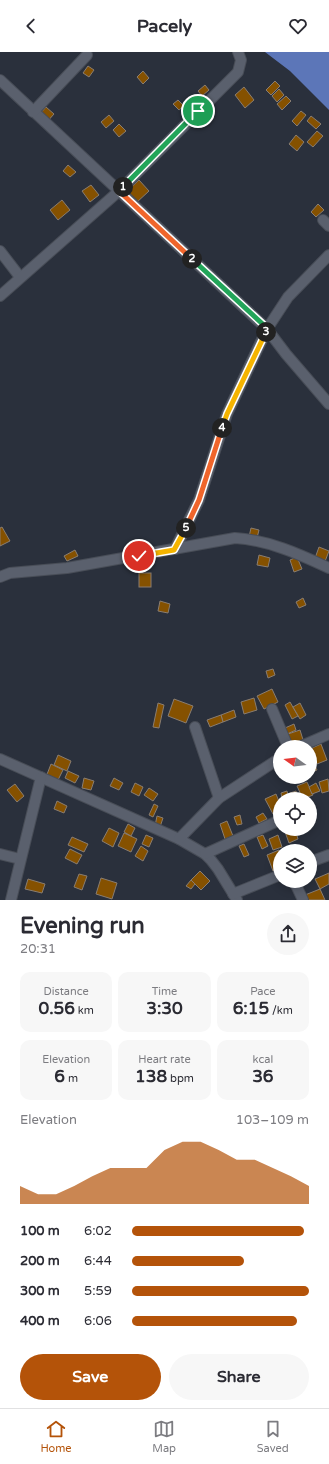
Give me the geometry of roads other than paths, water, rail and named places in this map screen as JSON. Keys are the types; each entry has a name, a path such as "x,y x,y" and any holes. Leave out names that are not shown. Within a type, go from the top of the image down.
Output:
{"street":[{"path":"0,296 119,191 238,72 240,60 238,52"},
{"path":"33,112 87,55"},
{"path":"0,80 267,328 286,354 329,404"},
{"path":"0,251 20,277"},
{"path":"174,550 199,500 227,414 267,328 288,297 329,255"},
{"path":"0,577 10,573 67,568 235,538 250,539 276,546 329,568"},
{"path":"272,709 285,740"},
{"path":"195,727 219,798"},
{"path":"315,740 329,734"},
{"path":"0,759 179,839 205,854 218,869 235,897 273,878"},
{"path":"179,839 219,798 273,763"},
{"path":"11,900 41,778"},
{"path":"205,854 273,823"},
{"path":"0,854 20,859"},
{"path":"317,859 329,855"},
{"path":"297,888 303,900"}],"water":[{"path":"265,52 329,52 329,110 290,71"}]}
